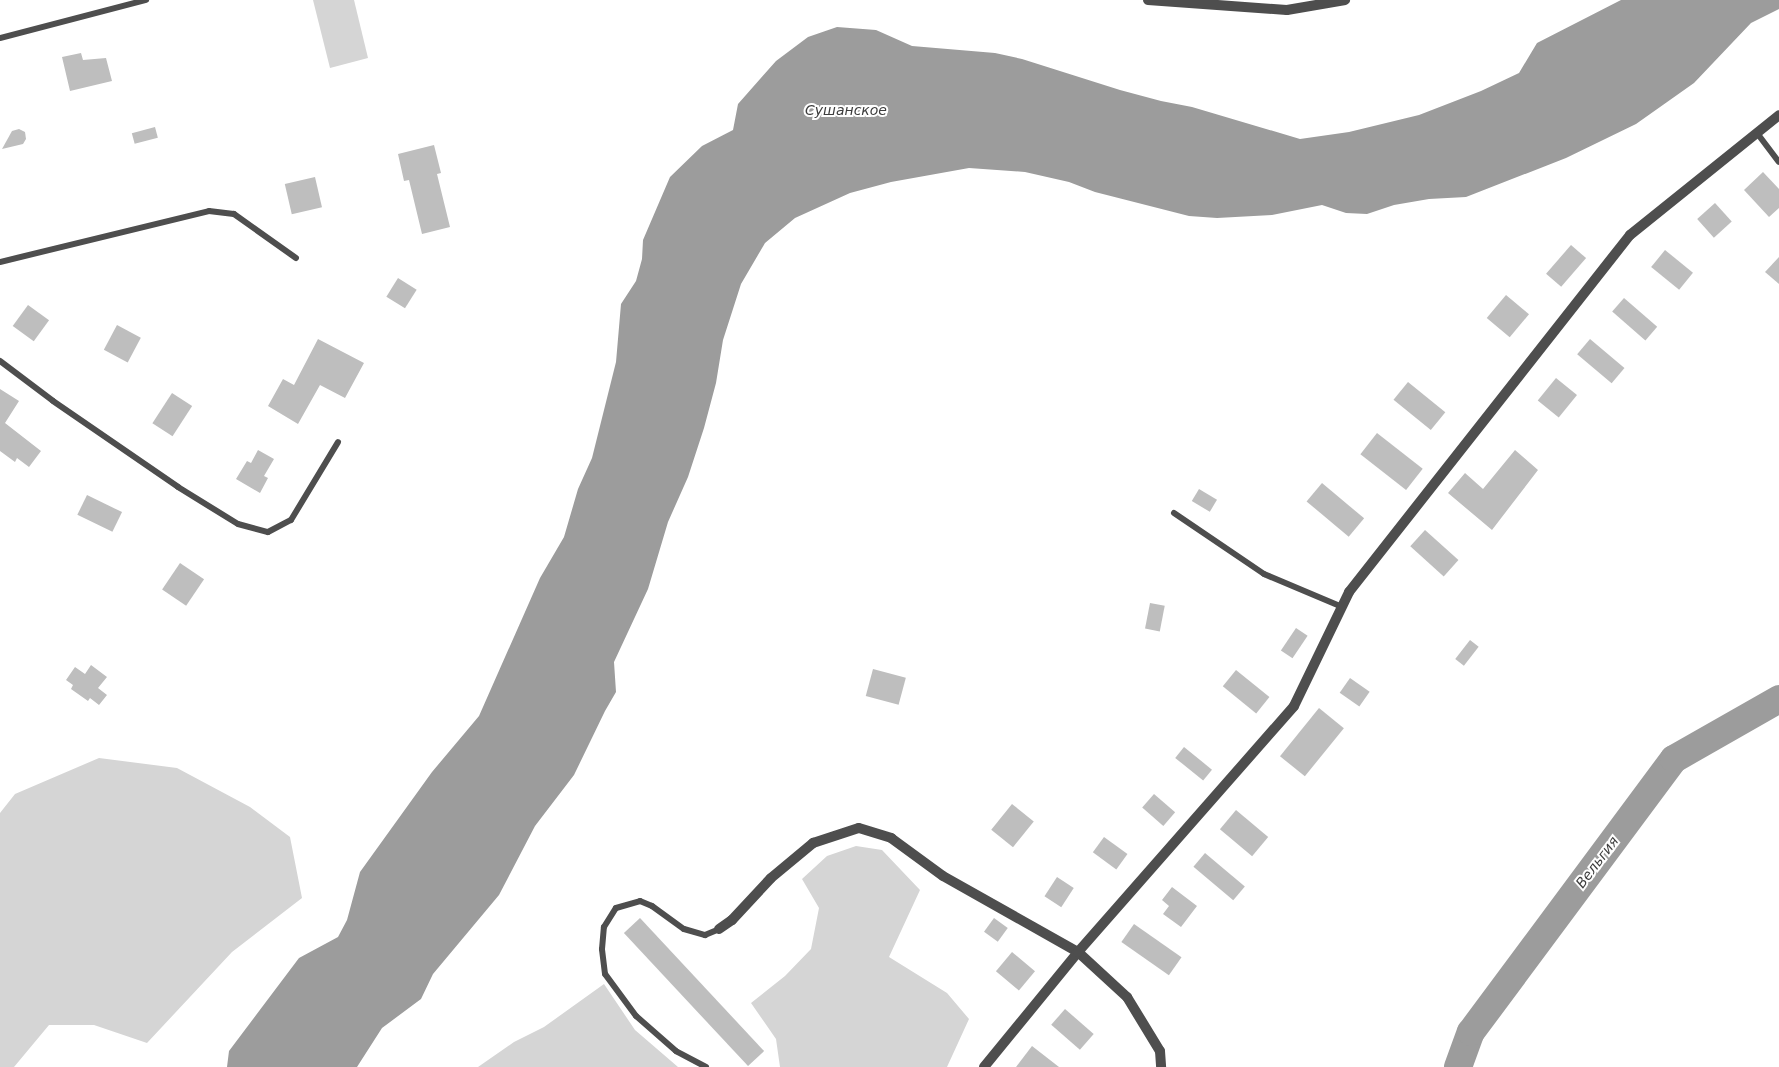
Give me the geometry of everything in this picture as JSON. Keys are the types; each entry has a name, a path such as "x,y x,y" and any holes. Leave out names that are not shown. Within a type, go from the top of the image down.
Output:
{"street":[{"path":"1148,0 1286,10 1346,0"},
{"path":"984,1067 1078,952 1294,706 1349,592 1630,234 1779,115"},
{"path":"719,929 732,920 771,878 813,844 860,828 891,838 943,876 1078,952 1127,997 1160,1051 1161,1067"}],"lane":[{"path":"0,38 146,0"},
{"path":"1757,133 1779,162"},
{"path":"0,262 209,211 234,214 296,258"},
{"path":"0,361 52,401 178,487 238,524 268,532 292,520 338,442"},
{"path":"1174,513 1264,574 1342,607"},
{"path":"706,1067 676,1051 631,1009 606,974 602,949 604,927 616,908 640,901 652,906 684,929 705,935 719,929"}],"shaded area":[{"path":"313,0 354,0 368,58 330,68"},
{"path":"99,758 177,768 250,807 290,837 302,898 232,952 147,1043 94,1025 49,1025 14,1067 0,1067 0,813 15,794"},
{"path":"856,846 882,850 920,890 889,957 947,993 969,1019 947,1067 780,1067 776,1039 751,1003 785,976 811,949 819,908 802,879 827,856"},
{"path":"604,984 635,1030 678,1067 478,1067 514,1042 544,1027"}],"water":[{"name":"Сушанское","path":"1621,0 1779,0 1779,9 1751,23 1694,83 1636,124 1566,158 1466,197 1429,199 1394,205 1367,214 1346,213 1322,205 1272,215 1217,218 1189,216 1095,192 1069,182 1025,172 969,168 891,182 850,193 795,218 765,243 741,284 723,340 716,383 688,477 668,522 648,589 614,662 616,692 574,775 535,826 499,895 433,974 421,999 382,1028 357,1067 227,1067 229,1051 299,958 338,937 347,920 360,872 432,772 479,716 540,578 564,537 578,489 592,458 616,362 621,304 636,281 642,259 643,240 670,177 702,146 733,130 738,104 776,61 808,37 837,27 876,30 912,46 995,53 1022,59 1120,90 1192,107 1300,139 1349,132 1419,115 1481,91 1519,73 1537,43"}],"building":[{"path":"81,53 83,60 106,58 112,81 70,91 62,57"},
{"path":"155,127 158,138 135,144 132,133"},
{"path":"19,129 25,132 26,139 23,144 2,149 12,131"},
{"path":"434,145 441,173 437,174 450,227 422,234 409,180 404,181 398,154"},
{"path":"1763,172 1779,189 1779,208 1769,217 1744,190"},
{"path":"315,177 322,207 292,214 285,184"},
{"path":"1715,203 1732,222 1714,238 1697,219"},
{"path":"1571,245 1586,258 1561,287 1546,274"},
{"path":"1665,250 1693,273 1679,290 1651,267"},
{"path":"1779,257 1779,284 1765,272"},
{"path":"398,278 417,290 405,308 386,297"},
{"path":"1506,295 1529,314 1510,337 1487,318"},
{"path":"1624,298 1657,327 1645,340 1612,312"},
{"path":"28,305 49,320 34,341 13,326"},
{"path":"117,325 141,338 128,362 104,350"},
{"path":"318,339 364,363 345,398 320,385 298,424 268,406 283,379 294,385"},
{"path":"1590,339 1624,368 1612,383 1577,354"},
{"path":"1556,378 1577,395 1559,418 1538,401"},
{"path":"1408,382 1445,412 1431,430 1394,400"},
{"path":"0,389 19,401 5,423 41,451 29,467 17,458 15,462 0,451"},
{"path":"172,393 192,406 173,436 152,423"},
{"path":"1377,433 1423,469 1406,490 1360,454"},
{"path":"258,450 274,459 264,476 268,478 260,493 236,479 247,461 251,463"},
{"path":"1515,450 1538,470 1492,530 1448,493 1465,473 1483,489"},
{"path":"1322,483 1364,518 1349,537 1307,501"},
{"path":"1199,489 1217,500 1210,512 1192,501"},
{"path":"87,495 122,512 112,532 77,515"},
{"path":"1425,530 1458,560 1444,576 1410,546"},
{"path":"180,563 204,579 186,606 162,590"},
{"path":"1150,603 1165,606 1160,631 1145,629"},
{"path":"1296,628 1308,636 1293,658 1281,650"},
{"path":"1470,640 1479,647 1464,666 1455,659"},
{"path":"91,665 107,677 98,688 107,695 99,705 90,698 88,701 71,689 73,685 66,680 75,667 85,674"},
{"path":"873,669 906,678 899,705 866,696"},
{"path":"1236,670 1269,697 1256,713 1223,686"},
{"path":"1350,678 1370,692 1359,707 1340,693"},
{"path":"1319,708 1344,728 1305,776 1280,756"},
{"path":"1184,747 1212,770 1203,781 1175,758"},
{"path":"1154,794 1175,812 1163,826 1142,808"},
{"path":"1012,804 1034,822 1013,847 991,830"},
{"path":"1236,810 1268,837 1252,856 1220,829"},
{"path":"1104,837 1127,854 1116,869 1093,852"},
{"path":"1205,853 1245,886 1233,900 1193,867"},
{"path":"1057,877 1074,888 1061,907 1044,896"},
{"path":"1172,887 1197,906 1181,927 1163,914 1169,906 1162,900"},
{"path":"640,918 764,1051 748,1066 624,933"},
{"path":"994,918 1008,928 998,942 984,932"},
{"path":"1134,924 1182,957 1169,975 1121,942"},
{"path":"1012,952 1035,971 1019,990 996,971"},
{"path":"1065,1009 1094,1034 1080,1050 1051,1025"},
{"path":"1032,1046 1059,1067 1016,1067"}],"waterway":[{"name":"Вельгия","path":"1458,1067 1471,1032 1674,759 1779,699"}]}
